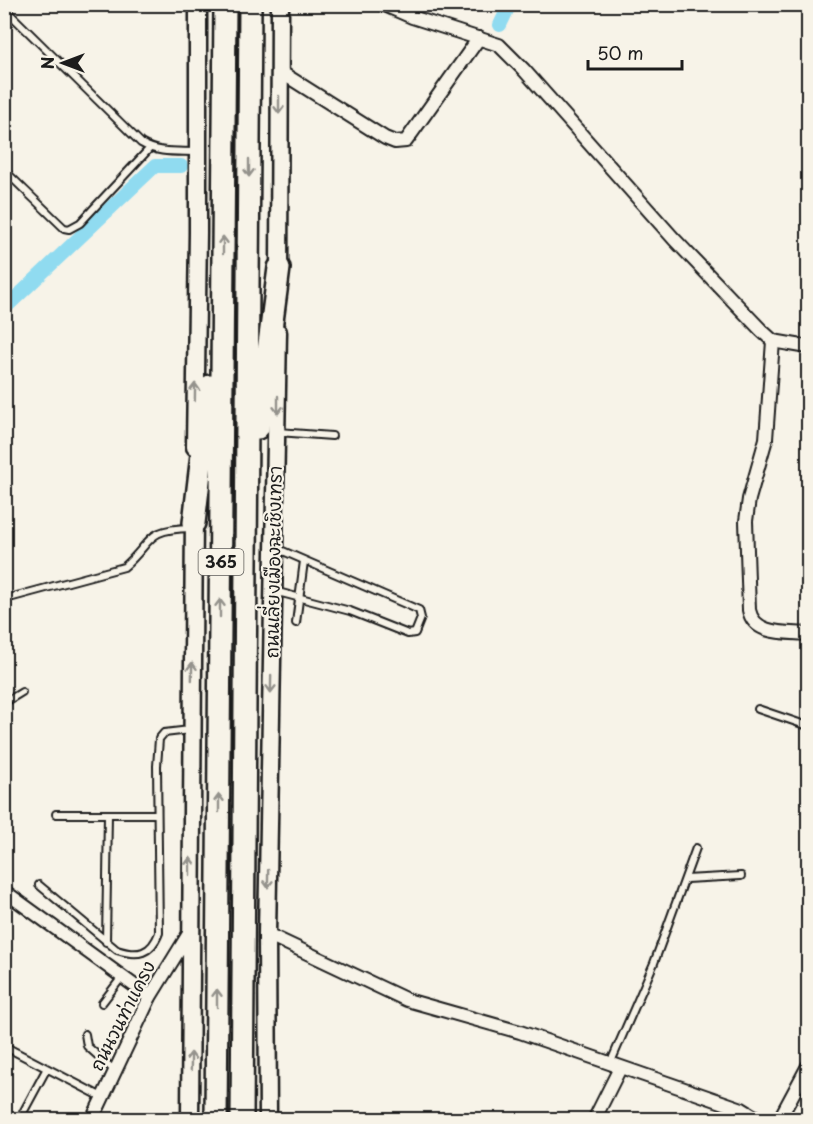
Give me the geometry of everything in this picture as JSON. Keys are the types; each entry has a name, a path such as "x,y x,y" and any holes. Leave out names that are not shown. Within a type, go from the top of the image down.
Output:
{"highway":[{"name":"365","path":"216,1119 225,4"},
{"name":"ถนนเลี่ยงเมืองฉะเชิงเทรา","path":"242,1119 250,4"},
{"path":"246,523 279,268"},
{"path":"194,525 223,278"}],"main road":[{"name":"365","path":"190,1119 198,4"},
{"name":"ถนนเลี่ยงเมืองฉะเชิงเทรา","path":"268,1119 267,934 278,432 280,4"}],"street":[{"path":"382,4 411,17 499,45 508,52 674,239 773,341 808,348"},
{"path":"279,71 385,138 401,142 406,141 479,38"},
{"path":"773,341 766,439 748,499 746,521 749,610 753,622 764,629 808,634"},
{"path":"4,891 150,997"},
{"name":"ถนนวนท่าแครง","path":"92,1119 150,997 190,932"},
{"path":"267,934 407,1000 520,1032 742,1109 760,1119"},
{"path":"594,1119 615,1066"},
{"path":"779,1119 808,1066"}],"lane":[{"path":"4,8 141,143 166,152 198,152"},
{"path":"4,170 64,228 69,229 80,223 94,210 150,148"},
{"path":"278,432 332,436"},
{"path":"13,597 124,567 154,534 171,528 194,525"},
{"path":"273,591 350,611 408,634 415,633 421,618 419,610 275,548"},
{"path":"296,623 304,561"},
{"path":"4,703 22,692"},
{"path":"758,709 808,726"},
{"path":"39,885 106,942 126,953 148,951 155,944 159,933 157,766 159,739 164,733 191,730"},
{"path":"56,814 157,814"},
{"path":"106,942 108,814"},
{"path":"615,1066 696,848"},
{"path":"686,879 741,876"},
{"path":"102,1004 122,977"},
{"path":"85,1034 87,1046 115,1071"},
{"path":"4,1046 46,1070 102,1097"},
{"path":"19,1119 46,1070"}],"waterway":[{"path":"500,25 510,4"},
{"path":"4,309 155,166 181,166"}]}
